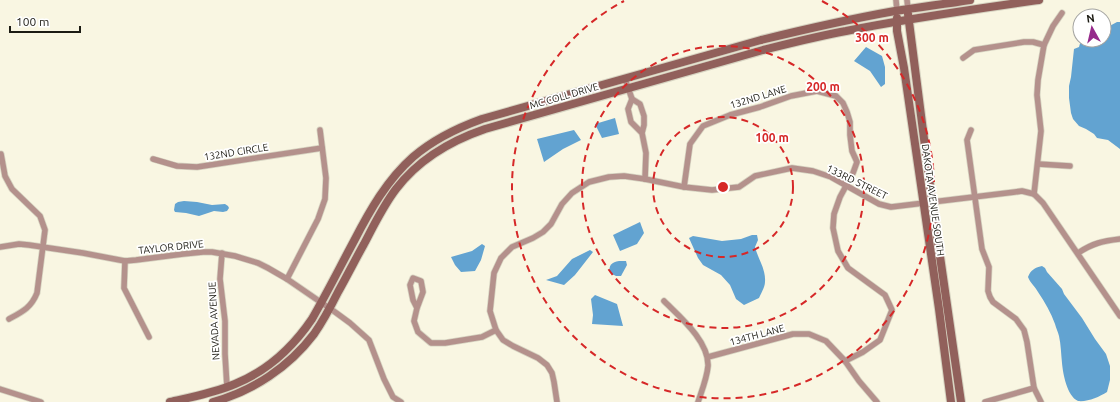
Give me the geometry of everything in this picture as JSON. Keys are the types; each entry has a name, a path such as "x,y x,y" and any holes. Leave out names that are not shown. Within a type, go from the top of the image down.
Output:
{"main road":[{"name":"MC COLL DRIVE","path":"170,402 206,394 227,387 250,377 277,358 312,319 377,199 390,180 424,149 451,132 482,119 740,46 803,30 897,11 970,0"},
{"name":"MC COLL DRIVE","path":"213,402 229,400 258,383 284,365 300,350 320,325 391,196 408,175 429,157 455,141 485,129 763,50 846,31 1039,0"},
{"name":"DAKOTA AVENUE SOUTH","path":"908,9 932,202 961,402"},
{"name":"DAKOTA AVENUE SOUTH","path":"897,11 897,31 904,68 951,402"}],"street":[{"name":"DAKOTA AVENUE SOUTH","path":"896,0 897,11"},
{"name":"DAKOTA AVENUE SOUTH","path":"907,0 908,9"},
{"path":"1062,12 1044,45 1037,88 1041,131 1034,194 1043,203 1120,315"},
{"path":"963,58 974,50 1024,42 1033,42 1044,45"},
{"path":"625,79 632,99 640,104 644,116 642,133 646,153 645,179"},
{"name":"132ND LANE","path":"684,187 690,144 703,126 730,115 760,107 791,96 817,91 836,96 843,103 850,122 852,150 856,162 853,173 840,197 834,214 833,228 838,251 848,268 885,295 892,310 880,340 863,352 845,361"},
{"path":"632,99 628,108 631,122 642,133"},
{"path":"287,279 318,219 325,199 326,178 320,130"},
{"path":"971,130 967,140 982,249 989,267 988,291 993,302 1016,319 1024,330 1034,388 1041,402"},
{"name":"132ND CIRCLE","path":"153,159 177,166 197,168 322,148"},
{"path":"1,154 5,176 12,189 40,216 46,230 35,299 24,312 9,319"},
{"path":"1038,164 1070,166"},
{"name":"133RD STREET","path":"496,330 490,311 494,273 501,258 512,246 533,238 543,232 551,224 562,204 572,193 589,182 608,176 624,176 684,187 712,190 738,187 755,176 792,168 813,171 846,186 879,204 891,207 902,207 974,196 1022,191 1034,194"},
{"path":"1078,253 1087,247 1100,242 1120,239"},
{"name":"TAYLOR DRIVE","path":"0,247 19,244 125,261 203,252 222,253 258,263 287,279 330,308 369,340 384,379 393,397 401,402"},
{"name":"NEVADA AVENUE","path":"222,253 220,279 226,336 225,354 227,387"},
{"path":"125,261 124,288 149,337"},
{"path":"664,301 692,330 702,344 708,357 706,378 698,402"},
{"path":"417,308 414,321 418,332 431,343 445,343 482,337 496,330 504,340 538,358 547,365 552,373 556,402"},
{"name":"134TH LANE","path":"708,357 793,334 809,334 826,341 845,361 859,381 877,402"},
{"path":"985,402 1034,388"},
{"path":"0,389 41,402"}],"water":[{"path":"1120,22 1120,149 1108,140 1097,138 1094,134 1079,126 1073,119 1069,98 1069,86 1074,49 1112,48 1112,25"},
{"path":"866,47 882,56 885,67 885,84 881,87 870,71 854,61"},
{"path":"615,118 619,134 602,138 595,124"},
{"path":"574,130 581,140 563,149 544,162 537,139"},
{"path":"184,201 212,205 225,204 229,208 227,211 214,211 199,216 175,212 175,204"},
{"path":"640,222 644,233 637,244 620,251 613,235"},
{"path":"752,235 757,235 758,240 755,247 763,268 765,284 759,298 744,305 736,299 730,285 721,275 703,265 698,258 689,238 693,236 722,241 741,239"},
{"path":"482,244 485,246 481,260 475,271 461,272 451,257 472,251"},
{"path":"590,250 593,252 575,275 564,285 546,280 557,276 572,259"},
{"path":"626,261 627,265 621,276 616,276 610,273 610,266 614,262"},
{"path":"1042,266 1062,289 1106,354 1110,366 1110,380 1107,392 1097,397 1086,401 1078,401 1068,390 1063,373 1059,334 1052,316 1028,277 1033,270"},
{"path":"595,295 617,304 623,326 592,324 593,315 591,299"}]}
